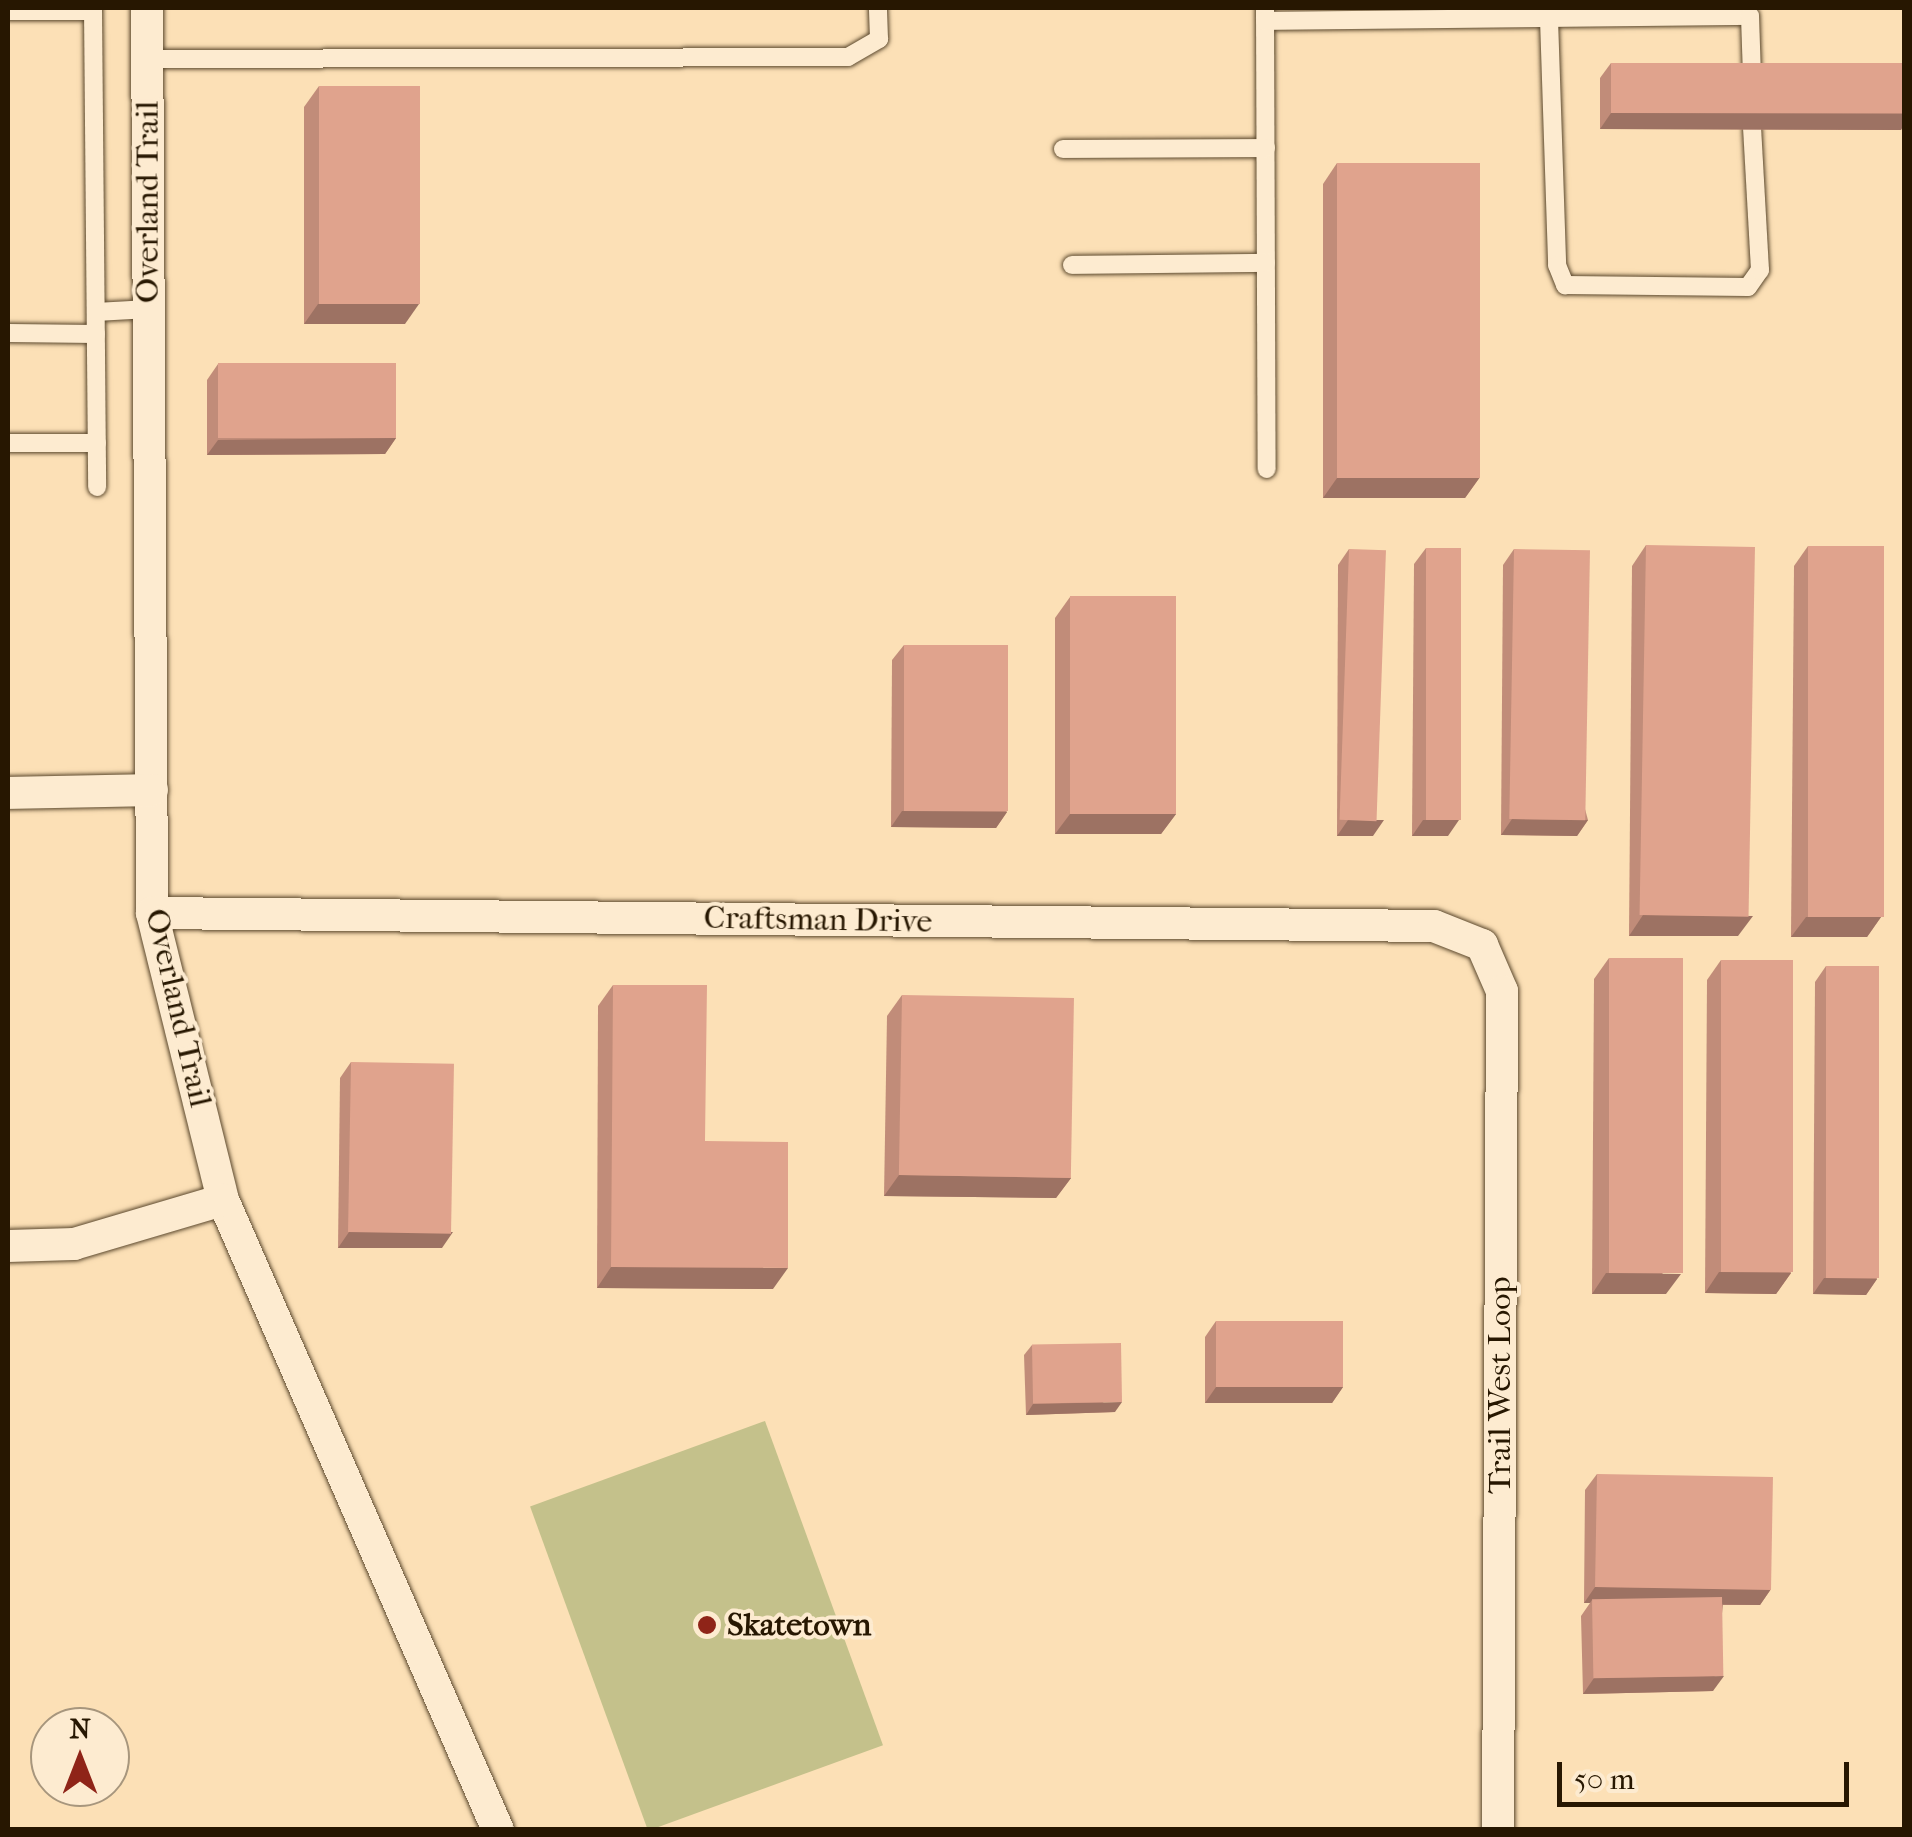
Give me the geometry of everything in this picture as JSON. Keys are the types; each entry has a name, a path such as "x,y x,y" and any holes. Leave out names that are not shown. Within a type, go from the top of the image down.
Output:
{"street":[{"name":"Overland Trail","path":"147,8 152,914 223,1200 498,1830"},
{"path":"8,793 152,790"},
{"name":"Craftsman Drive","path":"152,914 1434,926 1482,944"},
{"name":"Trail West Loop","path":"1482,944 1502,991 1498,1830"},
{"path":"8,1246 74,1244 223,1200"}],"lane":[{"path":"148,59 848,57 879,39 878,8"},
{"path":"8,11 94,9 96,487"},
{"path":"1267,469 1266,14 1549,19 1750,12 1752,76"},
{"path":"1549,19 1557,264 1565,285 1748,287 1760,270 1752,128"},
{"path":"1064,149 1266,148"},
{"path":"1072,265 1266,263"},
{"path":"96,312 149,309"},
{"path":"8,334 96,334"},
{"path":"8,443 96,443"}],"shaded area":[{"name":"Skatetown","path":"765,1421 883,1745 648,1830 530,1507"}],"building":[{"path":"1611,63 1904,63 1904,113 1611,113"},
{"path":"319,86 420,86 420,304 319,304"},
{"path":"1337,163 1480,163 1480,478 1337,478"},
{"path":"218,363 396,363 396,438 218,438"},
{"path":"1646,545 1755,547 1749,917 1640,915"},
{"path":"1808,546 1884,546 1884,917 1808,917"},
{"path":"1426,548 1461,548 1461,820 1426,820"},
{"path":"1349,549 1386,550 1377,821 1340,820"},
{"path":"1514,549 1590,550 1585,820 1509,819"},
{"path":"1070,596 1176,596 1176,814 1070,814"},
{"path":"904,645 1008,645 1008,811 904,811"},
{"path":"1609,958 1683,958 1683,1273 1609,1273"},
{"path":"1721,960 1793,960 1793,1272 1721,1272"},
{"path":"1826,966 1879,966 1879,1278 1826,1278"},
{"path":"613,985 707,985 705,1141 788,1142 788,1268 611,1267"},
{"path":"902,995 1074,998 1071,1178 899,1175"},
{"path":"351,1062 454,1064 451,1234 348,1232"},
{"path":"1216,1321 1343,1321 1343,1387 1216,1387"},
{"path":"1121,1343 1122,1402 1033,1404 1032,1345"},
{"path":"1597,1474 1773,1477 1771,1590 1595,1587"},
{"path":"1722,1597 1723,1676 1593,1678 1592,1599"}],"place":[{"name":"Skatetown","path":"707,1625"}]}
